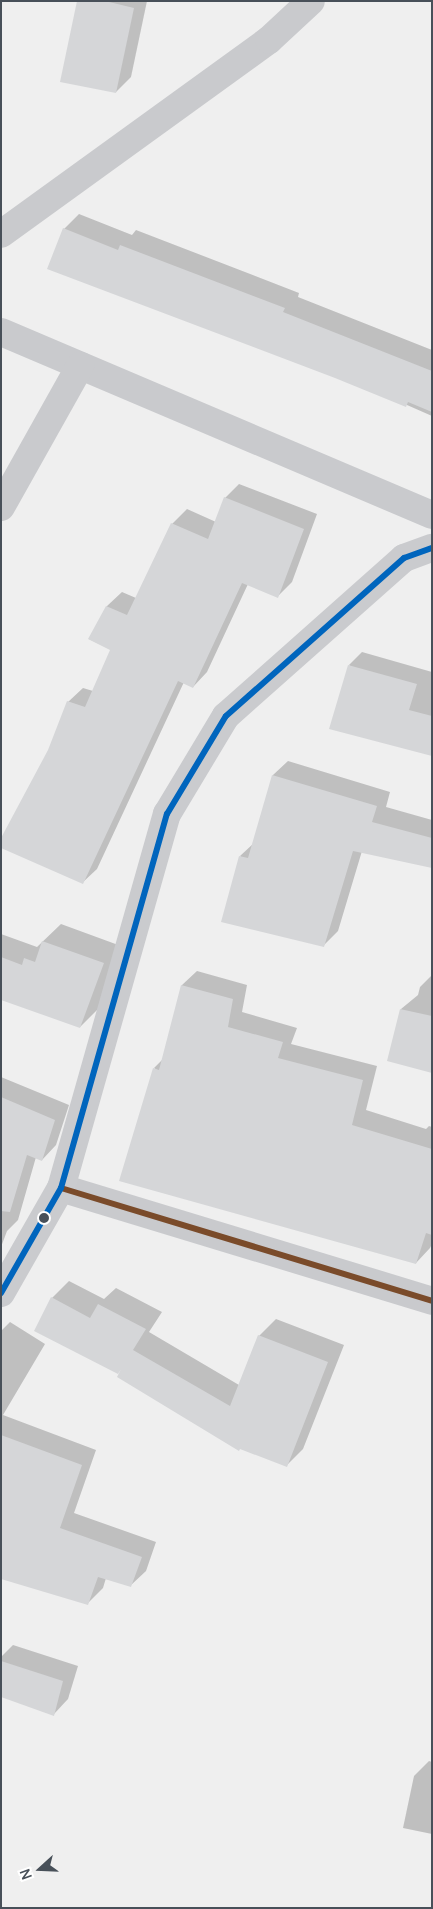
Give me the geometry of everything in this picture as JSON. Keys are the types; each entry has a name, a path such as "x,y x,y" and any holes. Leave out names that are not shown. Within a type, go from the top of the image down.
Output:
{"street":[{"path":"1,234 270,40 311,1"},
{"path":"1,332 432,515"},
{"path":"1,506 80,366"},
{"path":"1,1293 62,1188 166,814 226,716 404,558 432,548"},
{"path":"62,1188 432,1301"}],"building":[{"path":"77,1 105,1 134,8 116,93 60,82"},
{"path":"63,228 118,250 120,245 285,308 283,312 432,371 432,412 408,402 406,407 335,378 47,269"},
{"path":"224,497 304,529 278,598 242,583 193,688 178,681 83,884 1,848 1,838 48,750 67,701 85,707 110,650 88,639 106,606 127,615 171,523 208,539"},
{"path":"348,665 417,684 409,710 432,716 432,756 329,729"},
{"path":"272,775 377,806 372,822 432,838 432,868 353,851 324,947 221,922 239,856 248,858"},
{"path":"42,941 104,963 80,1028 1,1000 1,957 22,965 24,958 35,962"},
{"path":"181,985 233,999 228,1027 283,1042 278,1058 363,1080 352,1125 432,1149 432,1235 426,1233 416,1264 119,1181 153,1068 159,1070"},
{"path":"400,1009 432,1016 432,1073 387,1061"},
{"path":"1,1097 55,1120 42,1161 27,1155 10,1212 1,1211"},
{"path":"51,1297 90,1318 98,1304 146,1329 133,1350 230,1406 258,1335 328,1362 287,1467 240,1449 239,1451 117,1377 121,1369 118,1374 34,1331"},
{"path":"1,1435 82,1465 60,1528 142,1557 131,1587 98,1577 88,1605 1,1579"},
{"path":"1,1661 63,1681 54,1716 1,1697"}],"transit line":[{"path":"1,1293 61,1188 167,814 226,716 404,558 432,548"},
{"path":"61,1188 432,1301"}]}
